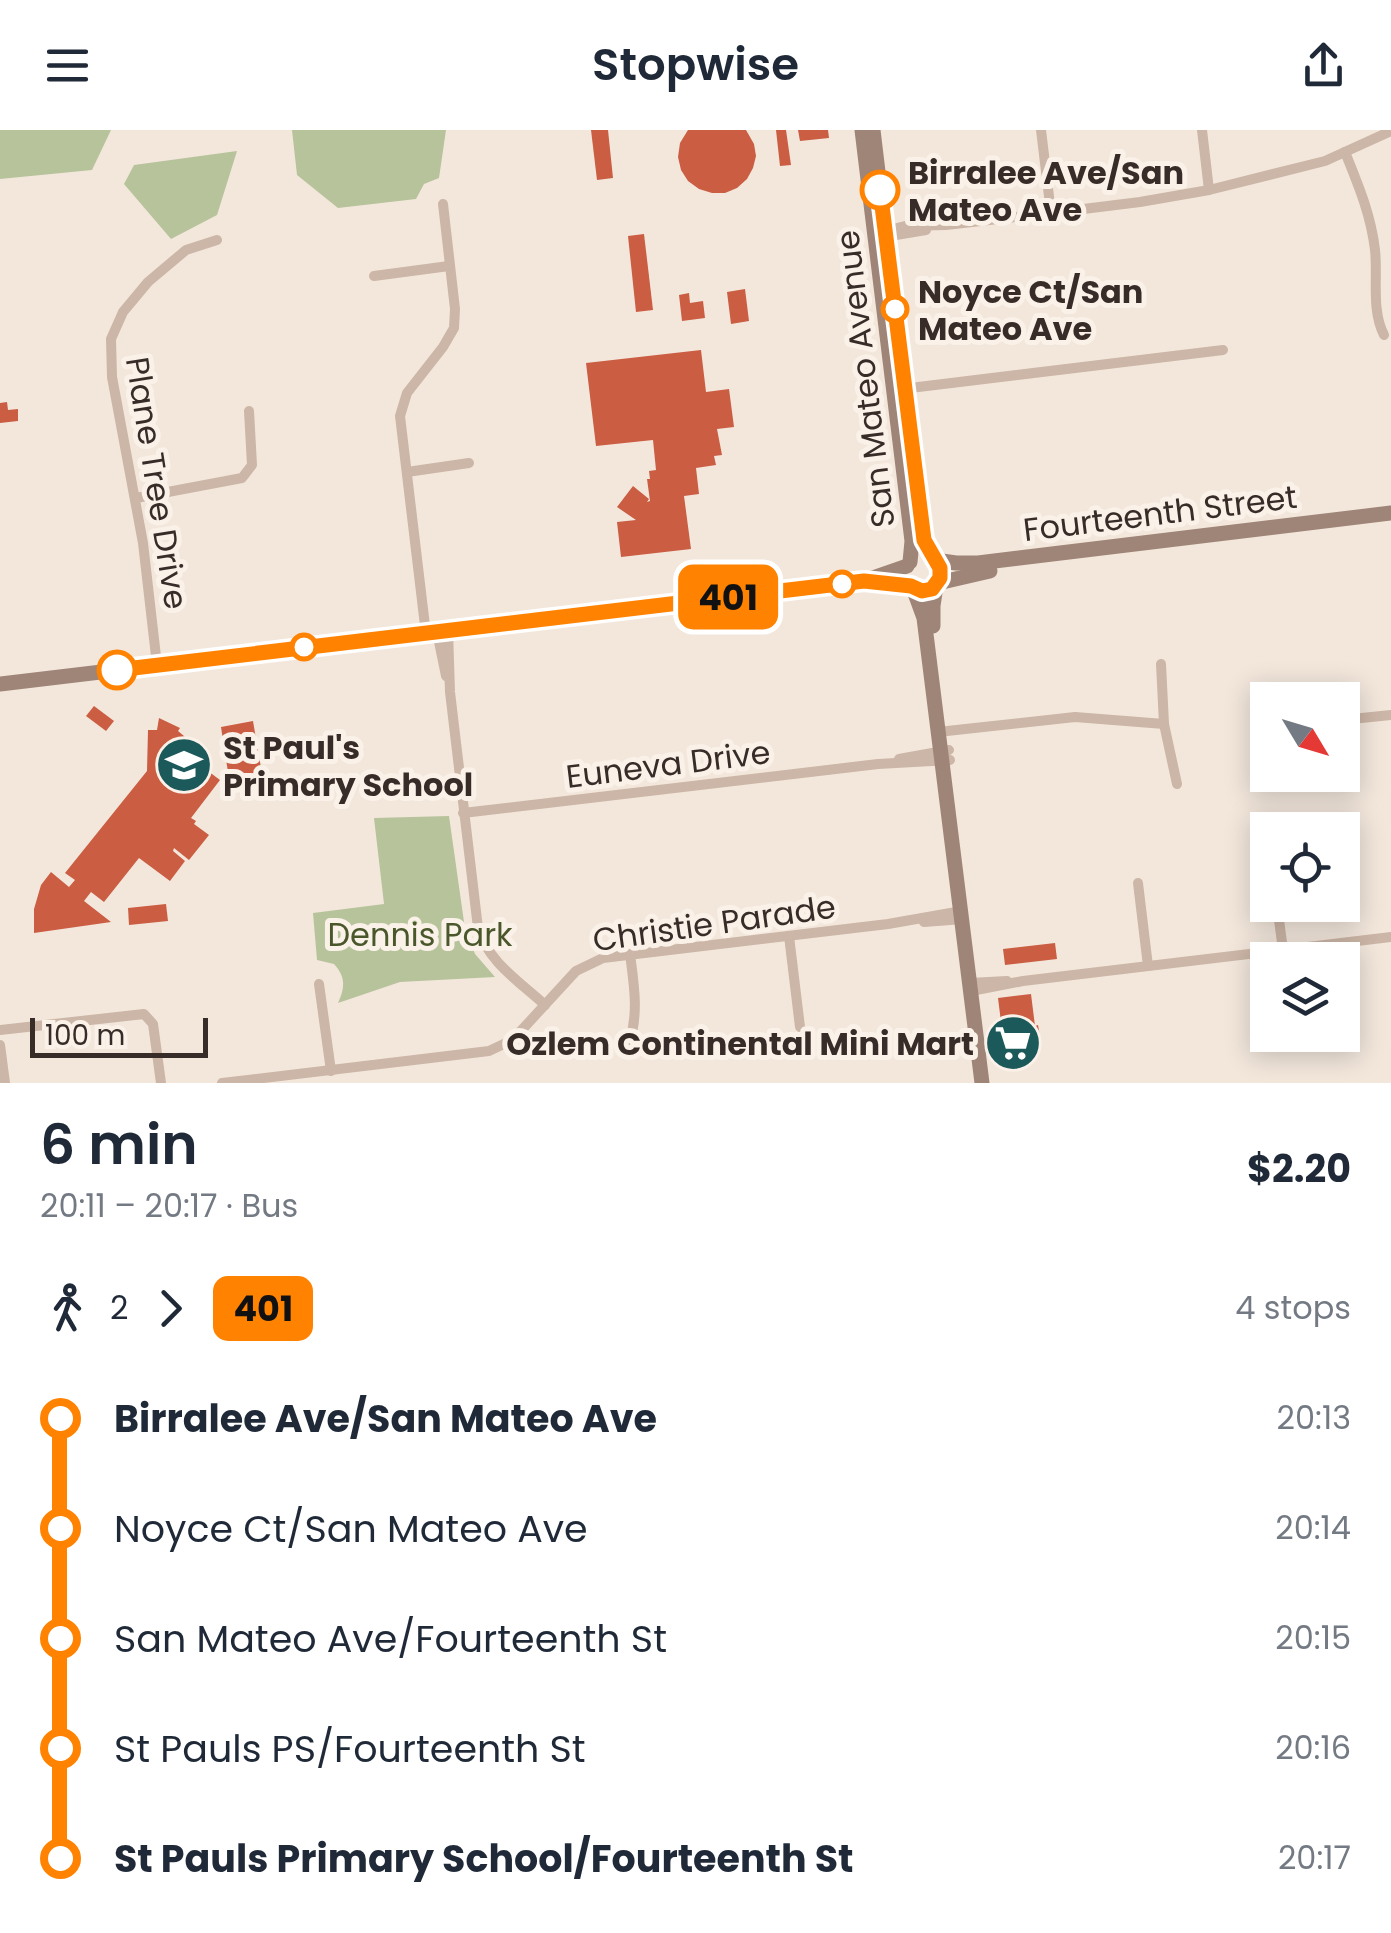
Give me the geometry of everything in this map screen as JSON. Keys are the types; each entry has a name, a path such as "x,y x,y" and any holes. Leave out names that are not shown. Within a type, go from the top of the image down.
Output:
{"street":[{"name":"San Mateo Avenue","path":"862,130 882,234"},
{"name":"San Mateo Avenue","path":"873,130 912,542 909,564"},
{"path":"1041,130 1051,213"},
{"path":"1202,130 1209,190"},
{"path":"882,234 904,226 1051,213 1209,190 1299,169 1345,152 1373,134 1391,131"},
{"path":"1345,152 1372,226 1377,316 1384,335"},
{"path":"443,204 454,328 407,392 401,408 407,472 450,692 481,940 500,965 545,1005"},
{"name":"Plane Tree Drive","path":"157,665 136,498 112,377 110,339 123,312 148,282 186,250 217,240"},
{"path":"374,276 449,266"},
{"path":"899,389 1224,350"},
{"name":"San Mateo Avenue","path":"899,389 924,540 934,559"},
{"path":"136,498 242,478 252,464 248,411"},
{"path":"407,472 469,464"},
{"name":"Fourteenth Street","path":"934,559 978,563 1391,513"},
{"name":"Fourteenth Street","path":"937,584 978,572 1391,523"},
{"path":"0,684 864,581 923,556 934,559 941,574 932,618 942,732"},
{"path":"909,564 906,576 924,618 958,836 956,864 982,1083"},
{"path":"864,581 928,590 937,584"},
{"path":"1161,664 1164,724 1177,784"},
{"path":"1360,719 1391,716"},
{"path":"942,732 1075,717 1164,724"},
{"name":"Euneva Drive","path":"464,813 945,756"},
{"path":"1138,883 1148,966"},
{"name":"Christie Parade","path":"222,1083 488,1051 508,1042 576,971 603,958 962,915"},
{"path":"789,936 800,1028"},
{"path":"1349,942 1391,937"},
{"path":"629,1044 636,1007 630,954"},
{"path":"970,987 1250,954"},
{"path":"319,984 331,1070"},
{"path":"0,1030 144,1014 153,1024 161,1083"},
{"path":"0,1045 5,1083"}],"green space":[{"path":"0,130 111,130 92,170 0,179"},
{"path":"292,130 446,130 439,178 424,184 416,199 338,208 297,175"},
{"path":"237,151 217,215 171,239 124,184 134,165"},
{"name":"Dennis Park","path":"449,816 465,929 475,954 495,977 400,982 338,1003 342,978 334,964 317,960 313,913 384,904 374,818"}],"building":[{"path":"591,130 608,130 613,178 597,180"},
{"path":"688,130 746,130 756,156 747,179 725,193 699,189 688,181 678,157"},
{"path":"776,130 786,130 791,165 780,166"},
{"path":"798,130 828,130 829,138 800,141"},
{"path":"644,234 653,310 636,312 628,236"},
{"path":"745,289 749,321 731,324 727,292"},
{"path":"689,293 690,303 703,301 705,318 682,321 679,295"},
{"path":"701,350 706,392 729,389 734,427 717,429 722,455 714,456 716,465 696,468 699,494 684,496 691,549 621,557 617,522 636,520 617,507 633,486 650,501 647,479 649,471 656,470 653,440 596,446 586,363"},
{"path":"7,402 8,410 18,409 18,421 0,423 0,403"},
{"path":"94,706 114,721 106,731 86,716"},
{"path":"159,718 180,728 178,731 194,750 196,762 220,780 191,818 209,835 189,860 174,848 185,861 170,881 139,858 104,902 91,892 84,901 111,922 34,933 34,909 41,885 51,872 69,887 75,880 65,873 147,771 148,730 157,730"},
{"path":"253,721 263,780 230,785 221,727"},
{"path":"166,904 168,921 129,925 128,908"},
{"path":"1055,943 1057,959 1005,965 1003,949"},
{"path":"1031,994 1040,1036 1034,1037 1037,1058 1006,1062 998,998"}],"bus line":[{"name":"401","path":"117,670 864,581 911,586 922,591 932,589 941,574 924,540 880,190"}],"place":[{"name":"Birralee Ave/San Mateo Ave","path":"880,190"},
{"name":"Noyce Ct/San Mateo Ave","path":"895,309"},
{"name":"St Paul's Primary School","path":"184,765"},
{"name":"Ozlem Continental Mini Mart","path":"1013,1043"}]}
